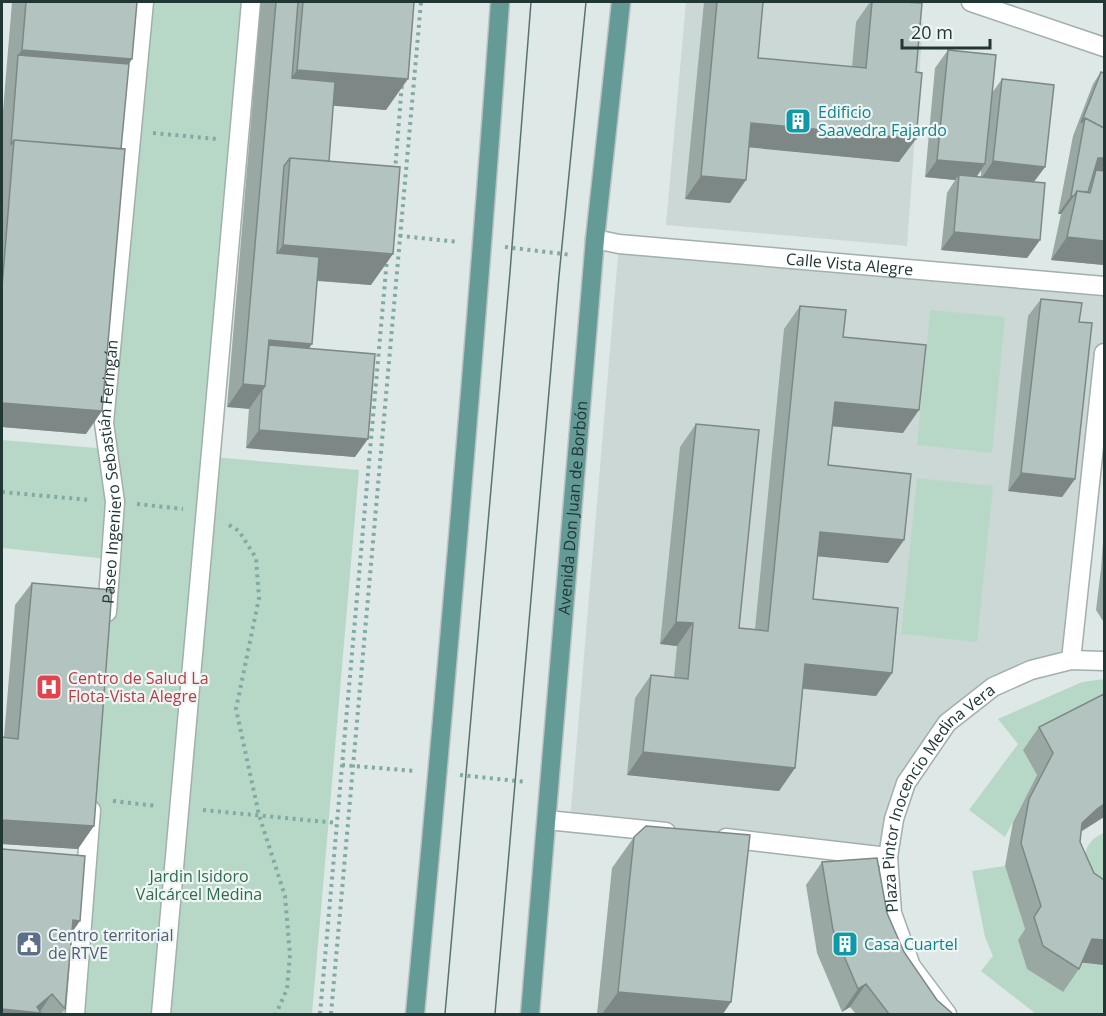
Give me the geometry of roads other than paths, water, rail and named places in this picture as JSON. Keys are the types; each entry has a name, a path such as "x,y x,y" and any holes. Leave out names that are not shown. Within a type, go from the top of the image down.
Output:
{"main road":[{"path":"416,1014 481,257 500,2"},
{"name":"Avenida Don Juan de Borbón","path":"530,1014 595,239 621,2"}],"street":[{"name":"Paseo Ingeniero Sebastián Feringán","path":"105,633 115,502 104,423 144,2"},
{"path":"161,1014 251,2"},
{"path":"971,2 1104,47"},
{"name":"Calle Vista Alegre","path":"595,239 619,244 1104,286"},
{"path":"1071,660 1097,481 1104,352"},
{"name":"Plaza Pintor Inocencio Medina Vera","path":"946,1014 912,966 892,913 888,857 894,819 906,783 947,723 993,687 1031,670 1071,660 1104,661"},
{"path":"75,1014 92,793"},
{"path":"547,820 688,834"},
{"path":"711,837 888,857"}],"tram line":[{"path":"445,1014 510,272 531,2"},
{"path":"495,1014 559,276 586,2"}],"place":[{"name":"Edificio Saavedra Fajardo","path":"798,121"},
{"name":"Centro de Salud La Flota-Vista Alegre","path":"49,687"},
{"name":"Centro territorial de RTVE","path":"29,944"},
{"name":"Casa Cuartel","path":"845,944"}],"park label":[{"name":"Jardin Isidoro Valcárcel Medina","path":"199,885"}]}
